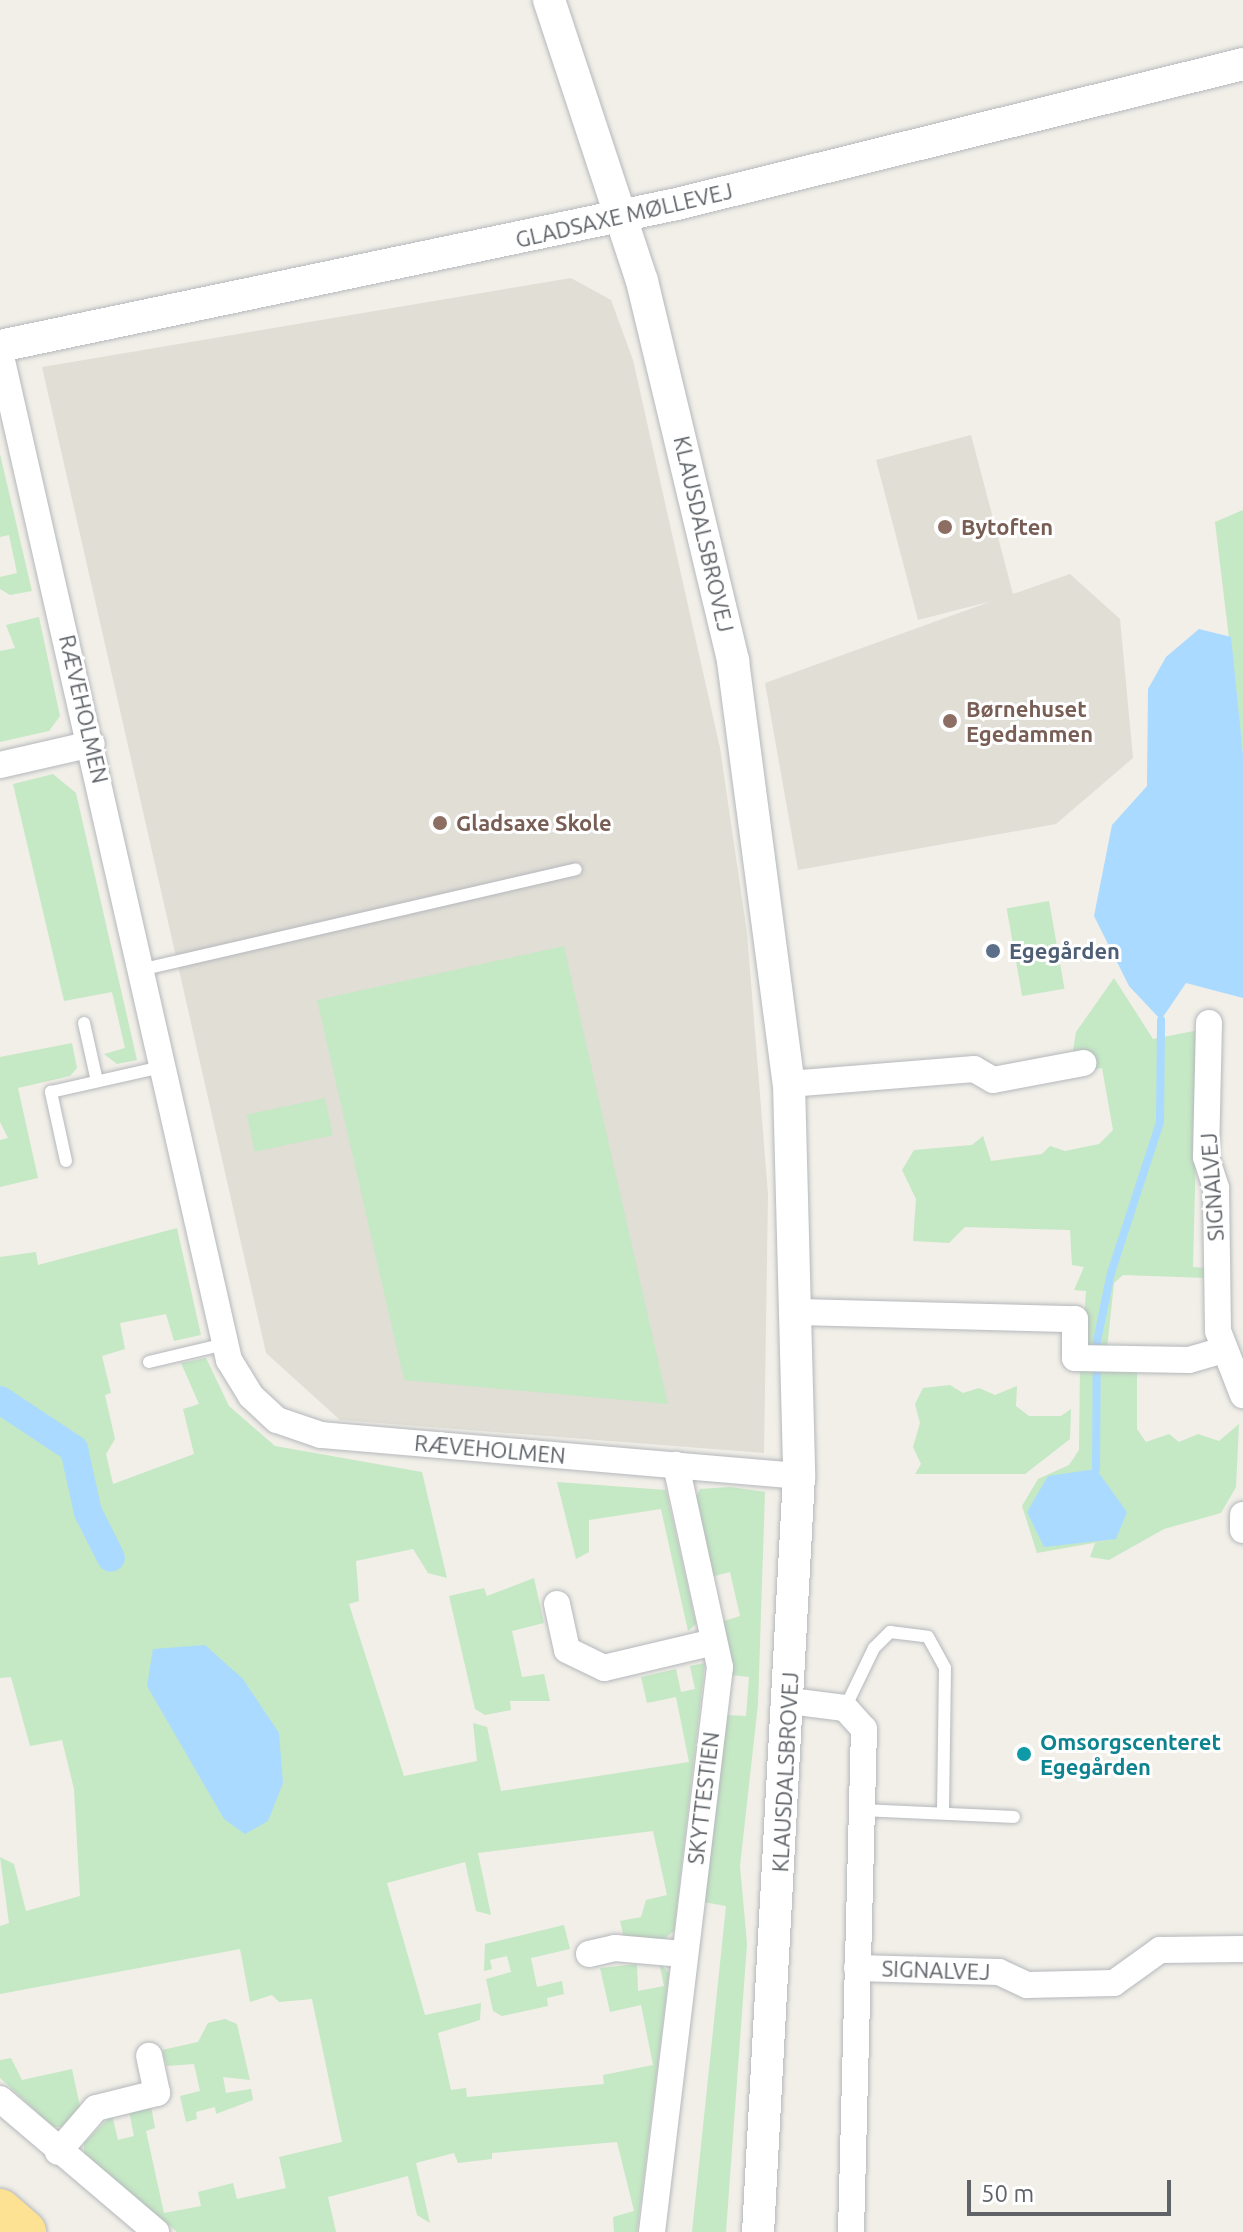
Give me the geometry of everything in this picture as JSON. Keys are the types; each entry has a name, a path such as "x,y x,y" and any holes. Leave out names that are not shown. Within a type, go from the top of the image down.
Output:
{"highway":[{"path":"0,2211 24,2232"}],"street":[{"name":"KLAUSDALSBROVEJ","path":"549,0 624,216 733,661 789,1084 799,1312 799,1476 790,1701 758,2232"},
{"name":"GLADSAXE MØLLEVEJ","path":"0,349 624,216 1243,64"},
{"name":"RÆVEHOLMEN","path":"0,349 144,969 225,1344 251,1396 277,1420 321,1435 799,1476"},
{"path":"0,765 92,744"},
{"name":"SIGNALVEJ","path":"1209,1023 1206,1157 1216,1188 1218,1331 1225,1350 1239,1369 1243,1395"},
{"path":"789,1084 974,1069 993,1080 1083,1063"},
{"path":"799,1312 1075,1319 1077,1358 1189,1360 1225,1350"},
{"name":"SKYTTESTIEN","path":"652,2232 683,1954 720,1667 676,1465"},
{"path":"1243,1515 1243,1530"},
{"path":"557,1604 567,1650 604,1668 714,1642"},
{"path":"790,1701 845,1708"},
{"name":"SIGNALVEJ","path":"845,1708 864,1729 851,2232"},
{"path":"589,1954 615,1948 683,1954"},
{"name":"SIGNALVEJ","path":"857,1968 999,1972 1027,1985 1114,1983 1160,1950 1243,1949"},
{"path":"58,2152 96,2108 157,2093 149,2056"},
{"path":"0,2099 58,2152 156,2232"}],"lane":[{"path":"144,969 576,869"},
{"path":"84,1023 97,1081"},
{"path":"66,1161 51,1092 165,1066"},
{"path":"149,1362 225,1344"},
{"path":"845,1708 874,1648 890,1632 928,1637 945,1668 943,1813"},
{"path":"862,1810 1014,1817"}],"shaded area":[{"name":"Gladsaxe Skole","path":"571,278 611,300 633,360 720,748 747,933 768,1194 764,1453 340,1420 266,1353 42,367"},
{"name":"Børnehuset Egedammen","path":"971,435 1013,594 1070,574 1120,619 1133,758 1056,824 798,870 765,683 992,601 918,620 876,460"}],"green space":[{"path":"0,454 32,591 10,595 0,589 0,577 17,573 9,535 0,537"},
{"path":"1243,510 1243,755 1215,522"},
{"path":"39,617 60,716 49,731 0,742 0,651 15,648 6,625"},
{"path":"53,774 76,793 137,1060 117,1064 104,1054 125,1048 112,992 64,1001 13,784"},
{"path":"1049,901 1064,989 1022,996 1007,908"},
{"path":"564,946 668,1404 404,1380 317,1000"},
{"path":"1114,978 1153,1039 1199,1030 1193,1267 1207,1268 1207,1278 1123,1275 1114,1283 1107,1349 1082,1349 1086,1291 1074,1290 1084,1267 1072,1265 1070,1230 965,1227 949,1243 913,1241 916,1199 902,1170 914,1150 972,1145 983,1136 991,1161 1042,1154 1050,1146 1065,1151 1099,1144 1113,1130 1102,1068 1088,1070 1084,1055 1073,1051 1076,1032"},
{"path":"72,1043 77,1068 70,1076 18,1088 38,1178 0,1187 0,1140 8,1138 0,1122 0,1057"},
{"path":"325,1098 333,1135 255,1152 247,1115"},
{"path":"177,1228 201,1335 174,1341 166,1314 120,1323 125,1349 102,1356 111,1393 105,1395 115,1439 106,1454 113,1484 194,1454 183,1409 199,1404 181,1363 206,1358 229,1406 275,1446 422,1472 447,1578 428,1573 413,1549 356,1561 359,1601 349,1604 404,1776 477,1761 473,1723 487,1727 501,1791 689,1762 676,1697 647,1703 641,1677 676,1669 681,1692 695,1689 690,1666 705,1663 674,1931 662,1941 624,1938 620,1921 641,1917 646,1900 667,1895 653,1831 478,1853 491,1915 476,1911 465,1862 387,1883 425,2015 481,2003 480,2020 438,2033 451,2090 466,2088 467,2097 604,2084 603,2075 653,2065 641,2005 610,2012 600,1968 637,1964 638,1991 664,1986 659,1962 669,1973 637,2232 614,2232 613,2217 634,2211 617,2142 492,2153 492,2159 458,2163 454,2153 416,2163 430,2223 417,2215 408,2176 328,2197 336,2232 177,2232 84,2156 84,2143 112,2115 118,2140 134,2136 129,2111 151,2106 155,2128 146,2131 164,2213 201,2206 198,2192 233,2183 237,2199 286,2188 279,2157 342,2142 312,1999 279,2002 272,1995 250,2002 240,1949 0,1994 0,1926 9,1923 0,1857 14,1864 26,1911 80,1896 74,1789 62,1740 30,1746 11,1677 0,1678 0,1257 36,1252 38,1265"},
{"path":"1080,1366 1137,1367 1137,1429 1146,1442 1169,1434 1179,1442 1198,1434 1219,1441 1239,1424 1236,1487 1221,1513 1164,1529 1109,1560 1090,1557 1095,1543 1116,1539 1037,1553 1022,1506 1038,1479 1069,1465 1079,1450"},
{"path":"950,1385 963,1393 979,1388 995,1395 1017,1386 1016,1406 1029,1416 1061,1416 1071,1409 1070,1439 1025,1474 915,1474 921,1464 913,1447 920,1423 915,1404 923,1388"},
{"path":"557,1482 666,1490 696,1624 688,1631 661,1509 589,1520 589,1552 576,1559"},
{"path":"730,1487 765,1492 758,1704 740,1866 747,1944 726,2232 692,2232 726,1906 703,1902 725,1715 746,1716 749,1677 731,1675 721,1622 740,1616 730,1572 711,1577 696,1498 700,1489"},
{"path":"534,1578 544,1623 512,1631 522,1677 544,1674 550,1701 510,1701 511,1710 485,1715 475,1709 449,1596 484,1588 487,1596"},
{"path":"564,1925 570,1949 531,1958 537,1987 562,1981 564,1994 547,1998 548,2006 502,2016 493,2011 486,1979 511,1972 507,1956 490,1960 492,1969 484,1971 485,1944"},
{"path":"225,2019 237,2024 250,2080 223,2077 226,2093 251,2089 253,2100 216,2114 215,2107 196,2112 197,2119 186,2122 180,2096 200,2091 194,2064 167,2066 162,2050 198,2042 208,2023"},
{"path":"11,2058 22,2080 72,2069 81,2111 65,2127 53,2127 0,2078 0,2060"}],"water":[{"path":"1199,629 1231,637 1243,755 1243,998 1186,983 1161,1020 1129,986 1094,916 1112,825 1147,786 1148,689 1166,657"},
{"path":"1096,1469 1127,1512 1116,1539 1044,1547 1027,1512 1048,1476"},
{"path":"205,1645 243,1679 279,1733 283,1783 268,1821 245,1834 224,1819 147,1686 153,1649"}],"waterway":[{"path":"1096,1469 1097,1341 1111,1273 1160,1122 1161,1020"},
{"path":"0,1400 74,1449 88,1512 111,1558"}],"place":[{"name":"Bytoften","path":"945,527"},
{"name":"Børnehuset Egedammen","path":"950,721"},
{"name":"Gladsaxe Skole","path":"440,823"},
{"name":"Egegården","path":"993,951"},
{"name":"Omsorgscenteret Egegården","path":"1024,1754"}]}
